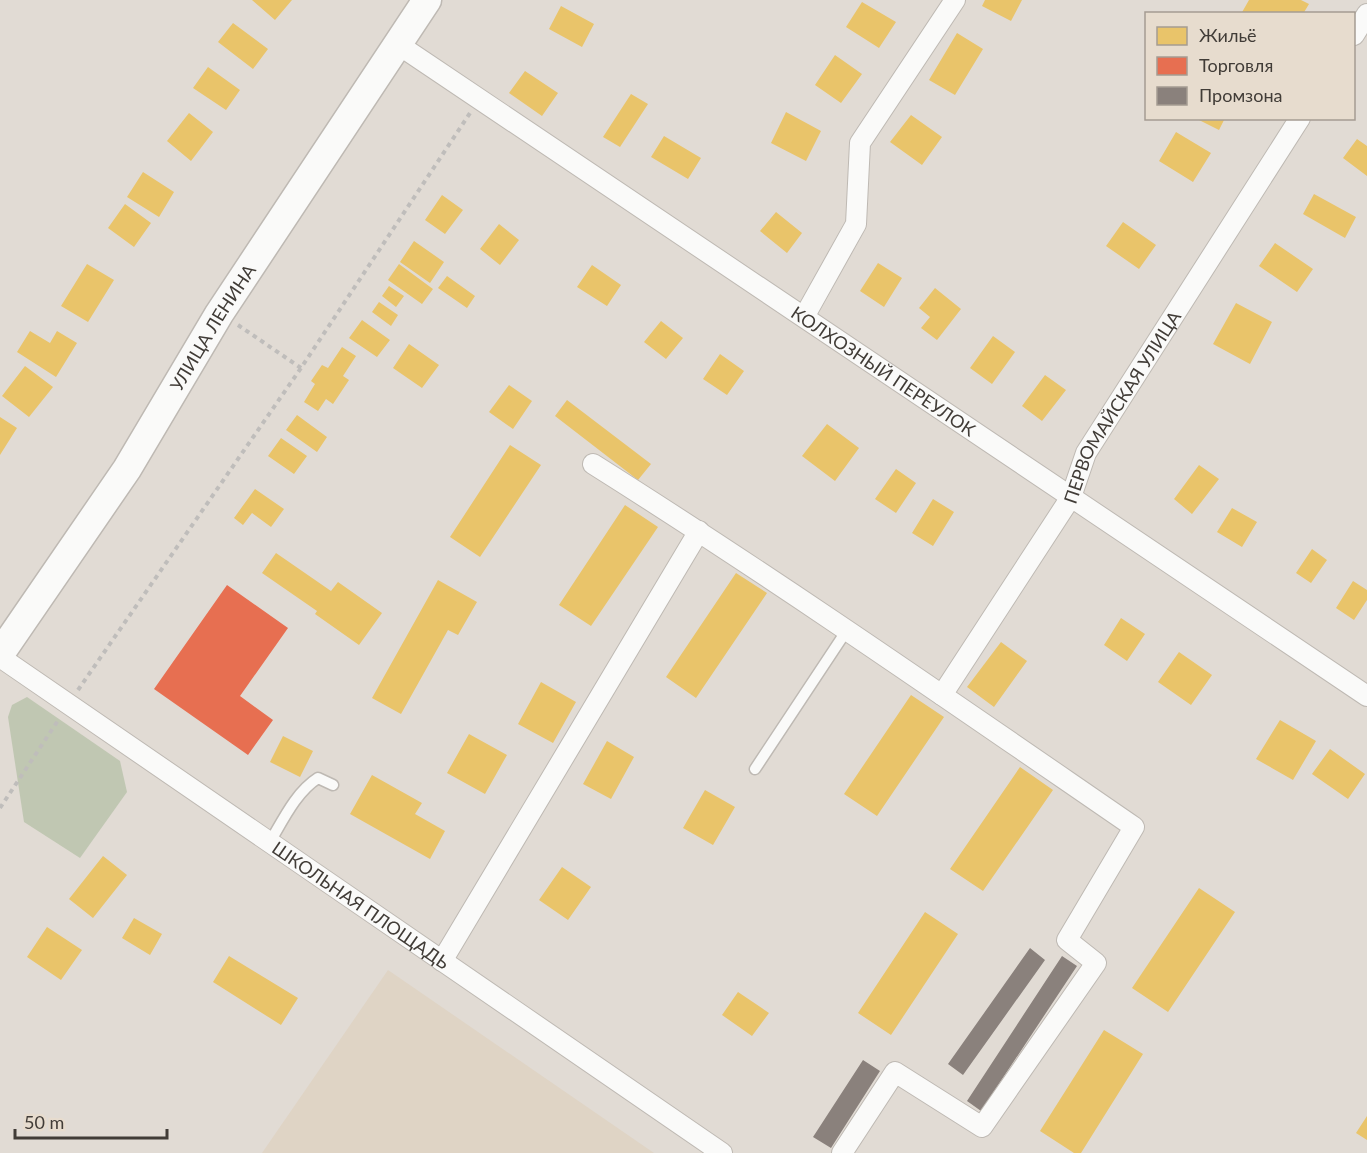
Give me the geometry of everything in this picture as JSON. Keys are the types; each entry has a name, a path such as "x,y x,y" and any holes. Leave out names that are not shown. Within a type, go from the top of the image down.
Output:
{"main road":[{"name":"УЛИЦА ЛЕНИНА","path":"0,655 127,469 219,314 427,0"}],"street":[{"path":"804,318 856,224 860,143 955,0"},
{"path":"1355,33 1367,14"},
{"name":"КОЛХОЗНЫЙ ПЕРЕУЛОК","path":"399,45 1367,696"},
{"name":"ПЕРВОМАЙСКАЯ УЛИЦА","path":"942,695 1071,497 1086,453 1299,120"},
{"path":"593,464 699,531 847,630 1134,827 1066,940 1096,963 982,1127 895,1072 842,1153"},
{"path":"442,961 699,531"},
{"name":"ШКОЛЬНАЯ ПЛОЩАДЬ","path":"0,655 722,1153"}],"lane":[{"path":"755,769 847,630"},
{"path":"270,842 293,804 310,783 318,778 333,785"}],"path":[{"path":"0,808 301,368 479,99"},
{"path":"219,314 301,368"}],"shaded area":[{"path":"388,970 654,1153 262,1153"}],"green space":[{"path":"27,697 120,761 127,792 80,858 24,822 8,717 12,705"}],"building: Жильё":[{"path":"252,0 292,0 275,20"},
{"path":"985,0 1022,0 1011,21 982,6"},
{"path":"1249,0 1301,0 1309,4 1304,12 1242,12"},
{"path":"862,2 896,22 879,48 846,27"},
{"path":"561,6 594,24 582,47 549,29"},
{"path":"233,23 268,49 253,69 218,42"},
{"path":"957,33 983,49 955,95 929,80"},
{"path":"835,55 862,74 841,103 815,85"},
{"path":"208,67 240,90 226,110 193,88"},
{"path":"525,71 558,93 542,116 509,93"},
{"path":"631,94 648,104 620,147 603,137"},
{"path":"786,112 821,131 806,161 771,143"},
{"path":"189,113 213,132 191,161 167,141"},
{"path":"911,115 942,137 922,165 890,142"},
{"path":"1199,120 1224,120 1219,130"},
{"path":"1176,132 1211,153 1193,182 1159,161"},
{"path":"664,136 701,158 688,179 651,157"},
{"path":"1357,139 1367,146 1367,176 1343,158"},
{"path":"143,172 174,192 159,217 127,197"},
{"path":"1314,194 1356,217 1345,238 1303,214"},
{"path":"442,195 463,210 445,234 425,220"},
{"path":"125,204 151,223 134,247 108,228"},
{"path":"776,212 802,233 787,253 760,231"},
{"path":"1123,222 1156,245 1139,269 1106,246"},
{"path":"499,224 519,240 500,265 480,249"},
{"path":"414,241 444,262 430,283 400,262"},
{"path":"1275,243 1313,269 1297,292 1259,266"},
{"path":"878,263 902,278 884,307 860,291"},
{"path":"87,264 114,280 88,322 61,306"},
{"path":"399,264 433,289 422,304 388,280"},
{"path":"592,265 621,285 607,306 577,287"},
{"path":"447,276 475,296 467,308 438,288"},
{"path":"389,286 404,296 396,307 382,296"},
{"path":"935,288 961,309 937,340 921,328 930,317 919,308"},
{"path":"379,302 398,315 391,326 372,312"},
{"path":"1236,303 1272,322 1250,364 1213,344"},
{"path":"362,320 390,340 377,357 349,338"},
{"path":"661,321 683,338 666,359 644,342"},
{"path":"30,331 50,343 57,331 77,343 56,377 17,352"},
{"path":"993,336 1015,352 992,384 970,368"},
{"path":"409,344 439,365 422,388 393,368"},
{"path":"342,347 356,356 343,376 349,380 333,404 326,399 318,411 304,402 315,384 311,381 322,365 328,368"},
{"path":"720,354 744,371 727,395 703,379"},
{"path":"25,366 53,387 29,417 2,396"},
{"path":"1045,375 1066,390 1042,421 1022,406"},
{"path":"509,385 532,401 513,429 489,412"},
{"path":"567,400 651,464 638,480 555,416"},
{"path":"297,415 327,437 317,452 286,430"},
{"path":"0,417 17,428 0,455"},
{"path":"827,424 859,448 835,481 802,456"},
{"path":"281,438 307,456 294,474 268,456"},
{"path":"510,445 541,465 480,557 450,537"},
{"path":"1199,465 1219,479 1192,514 1174,499"},
{"path":"896,469 916,483 896,513 875,499"},
{"path":"255,489 284,509 271,527 252,513 243,525 234,518"},
{"path":"933,499 954,512 933,546 912,533"},
{"path":"625,505 658,527 591,626 559,605"},
{"path":"1232,508 1257,522 1242,547 1217,532"},
{"path":"1312,549 1327,560 1311,583 1296,573"},
{"path":"276,553 331,591 338,582 382,613 359,645 315,614 317,611 262,573"},
{"path":"736,573 767,593 696,698 666,677"},
{"path":"438,580 477,602 458,635 448,630 401,714 372,698"},
{"path":"1353,581 1367,590 1367,600 1354,620 1336,608"},
{"path":"1121,618 1145,634 1127,661 1104,645"},
{"path":"1001,642 1027,661 994,707 967,687"},
{"path":"1179,652 1212,675 1191,705 1158,682"},
{"path":"541,682 576,702 553,743 518,724"},
{"path":"911,695 944,717 877,816 844,794"},
{"path":"1280,720 1316,741 1293,780 1256,759"},
{"path":"469,734 507,755 485,794 447,773"},
{"path":"283,736 313,751 300,777 270,762"},
{"path":"607,741 634,757 611,799 583,784"},
{"path":"1330,749 1365,774 1348,799 1312,774"},
{"path":"1020,767 1053,790 983,891 950,869"},
{"path":"372,775 422,803 415,814 445,831 430,859 350,814"},
{"path":"705,790 735,807 713,845 683,828"},
{"path":"103,856 127,875 93,918 69,899"},
{"path":"562,867 591,887 568,920 539,900"},
{"path":"1199,888 1235,912 1168,1012 1132,988"},
{"path":"925,912 958,934 891,1035 858,1013"},
{"path":"134,918 162,934 150,955 122,938"},
{"path":"47,927 82,950 61,980 27,957"},
{"path":"229,956 298,998 281,1025 213,982"},
{"path":"738,992 769,1013 752,1036 722,1015"},
{"path":"1104,1030 1143,1054 1081,1153 1074,1153 1040,1131"},
{"path":"1367,1116 1367,1140 1356,1133"}],"building: Торговля":[{"path":"227,585 288,628 240,696 273,720 248,755 154,689"}],"building: Промзона":[{"path":"1030,948 1045,960 963,1075 948,1064"},
{"path":"1062,956 1077,966 981,1111 967,1101"},
{"path":"863,1060 880,1071 831,1148 813,1137"}]}
